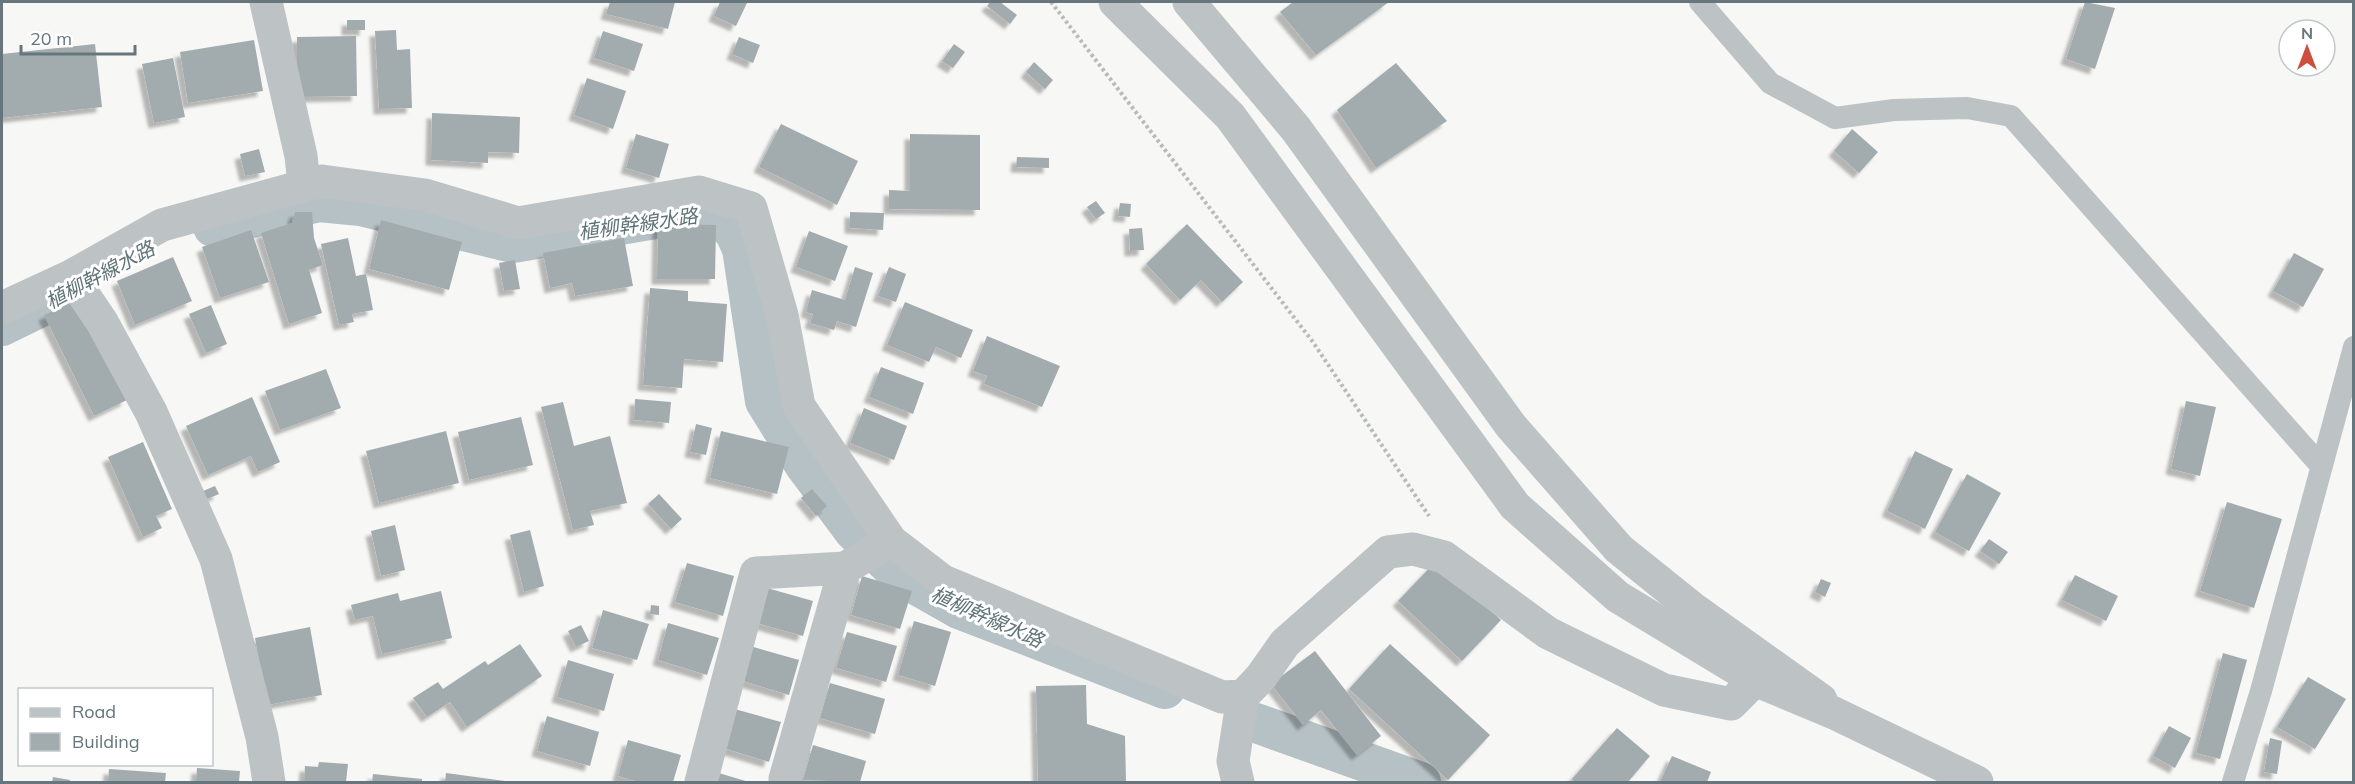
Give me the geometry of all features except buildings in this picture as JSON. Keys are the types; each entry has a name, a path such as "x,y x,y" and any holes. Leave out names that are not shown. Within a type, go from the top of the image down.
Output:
{"street":[{"path":"266,2 301,156 304,184"},
{"path":"1115,2 1230,116 1515,506 1618,597 1755,680 1850,721 1976,782"},
{"path":"1189,2 1296,129 1511,426 1619,549 1695,610 1850,721"},
{"path":"2,308 77,285 162,225 304,184 322,181 425,195 518,223 699,192 751,208 782,315 799,406 872,553 785,780"},
{"path":"77,285 102,322 151,412 216,559 262,737 268,783"},
{"path":"1238,783 1233,761 1243,696 1261,677 1285,643 1388,552 1413,549 1444,557 1548,633 1664,690 1731,704 1755,680"},
{"path":"701,783 756,573 872,553 1222,697 1243,696"}],"lane":[{"path":"1700,2 1770,83 1835,118 1894,110 1967,108 2012,116 2322,466"},
{"path":"2233,783 2261,691 2354,347"}],"path":[{"path":"1051,2 1313,342 1422,508 1437,525"}],"waterway":[{"name":"植柳幹線水路","path":"213,227 319,202 361,206 513,243 691,213 723,220 735,233 742,249 765,401 804,464 854,531 901,576 959,609 1165,689"},
{"name":"植柳幹線水路","path":"2,326 55,300"},
{"name":"植柳幹線水路","path":"1256,723 1421,782"}]}
